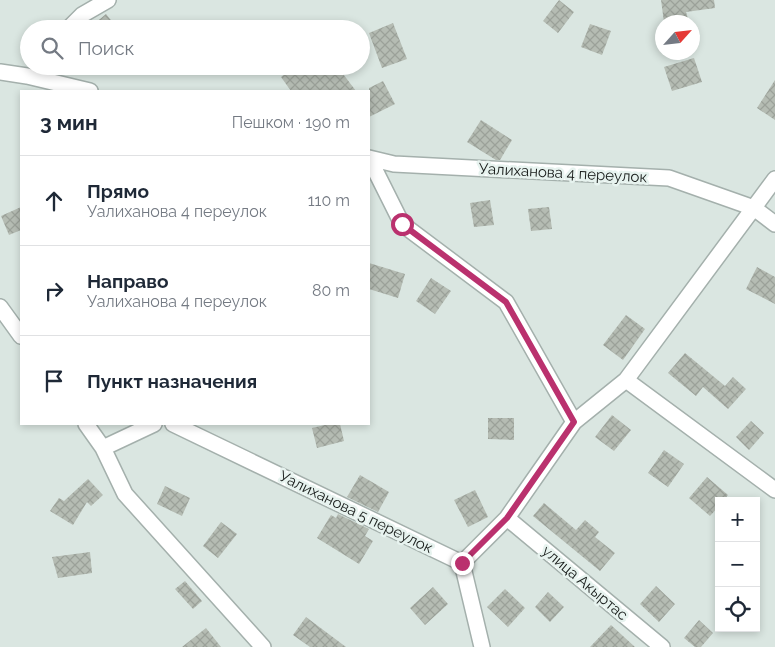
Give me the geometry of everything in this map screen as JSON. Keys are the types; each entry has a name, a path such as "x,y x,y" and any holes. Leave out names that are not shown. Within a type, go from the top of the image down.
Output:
{"street":[{"path":"77,20 108,0"},
{"path":"0,72 20,71"},
{"path":"44,75 87,90"},
{"name":"Уалиханова 4 переулок","path":"370,158 394,164 669,178 754,208 775,224"},
{"name":"Уалиханова 4 переулок","path":"370,160 402,224 506,302 574,422"},
{"path":"482,647 462,563 507,518 574,422 626,380 775,179"},
{"path":"0,307 20,335"},
{"path":"626,380 775,490"},
{"path":"87,425 103,448 125,494 263,647"},
{"path":"103,448 152,425"},
{"name":"Уалиханова 5 переулок","path":"175,425 462,563"},
{"name":"улица Акыртас","path":"507,518 662,647"}],"building":[{"path":"559,0 574,12 558,33 543,21"},
{"path":"661,0 714,0 715,8 686,12 687,15 663,15"},
{"path":"106,14 111,20 99,20"},
{"path":"393,23 407,59 382,68 370,33"},
{"path":"590,24 611,31 602,55 581,47"},
{"path":"687,60 695,60 702,82 672,91 664,67"},
{"path":"284,75 344,75 355,90 290,90 281,77"},
{"path":"775,80 775,120 757,108"},
{"path":"383,81 395,104 370,116 369,88"},
{"path":"481,120 512,140 500,160 496,160 467,142"},
{"path":"490,200 494,225 474,227 470,203"},
{"path":"20,207 20,230 9,235 1,216"},
{"path":"549,207 552,229 531,231 528,209"},
{"path":"370,263 405,274 398,298 370,289"},
{"path":"757,267 775,277 775,304 746,289"},
{"path":"431,278 451,291 435,314 416,301"},
{"path":"626,315 645,329 623,360 603,345"},
{"path":"685,353 725,386 733,377 746,389 728,409 703,387 696,396 668,373"},
{"path":"612,415 631,430 614,451 595,437"},
{"path":"488,418 514,418 514,440 488,439"},
{"path":"751,421 764,433 749,450 736,437"},
{"path":"325,425 340,425 344,441 317,448 312,428"},
{"path":"664,450 684,464 668,487 648,473"},
{"path":"360,475 389,492 378,512 347,497"},
{"path":"707,477 728,495 726,497 715,497 715,510 710,516 689,498"},
{"path":"88,479 103,495 91,506 87,502 73,525 50,511 59,498 64,501"},
{"path":"165,486 190,498 182,516 157,504"},
{"path":"475,490 488,517 468,527 454,500"},
{"path":"544,503 576,530 585,520 599,532 595,537 615,553 600,571 533,516"},
{"path":"338,514 369,529 365,536 373,541 359,564 317,538 331,515 336,518"},
{"path":"221,522 237,534 218,558 203,546"},
{"path":"90,552 92,573 58,578 52,557"},
{"path":"185,581 202,601 193,609 175,589"},
{"path":"656,586 675,604 659,622 640,604"},
{"path":"433,587 448,604 425,625 410,608"},
{"path":"505,589 525,608 508,627 487,607"},
{"path":"548,592 564,607 550,622 535,607"},
{"path":"306,617 346,647 310,647 293,635"},
{"path":"699,620 713,633 701,647 695,647 684,638"},
{"path":"611,625 635,647 590,647"},
{"path":"206,628 221,647 182,647"}],"route":[{"path":"402,224 506,302 574,422 507,518 462,563"}]}
